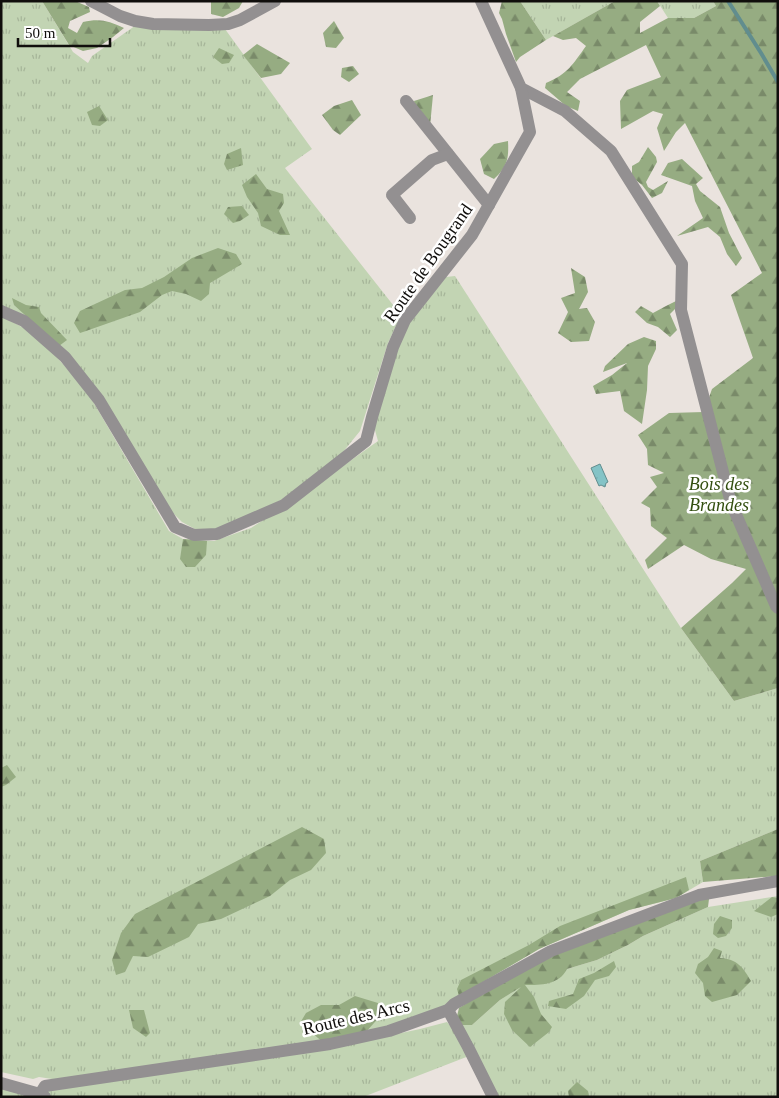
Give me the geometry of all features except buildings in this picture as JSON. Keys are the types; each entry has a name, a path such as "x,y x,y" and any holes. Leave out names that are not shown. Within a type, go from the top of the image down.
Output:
{"street":[{"path":"91,1 120,16 135,21 153,24 209,25 228,24 240,20 274,1"},
{"name":"Route de Bougrand","path":"1,312 24,321 65,357 99,400 175,527 194,535 217,534 284,505 366,441 392,347 405,320 472,235 530,132 521,88 481,1"},
{"path":"521,88 565,111 611,151 682,264 681,310 732,503 778,608"},
{"path":"406,101 489,205"},
{"path":"410,218 392,195 432,160 448,154"},
{"name":"Route des Arcs","path":"43,1095 45,1086 330,1044 389,1031 448,1010 454,1004 551,952 699,895 778,881"},
{"path":"448,1010 493,1097"},
{"path":"1,1083 43,1095"}],"green space":[{"path":"1,1 42,1 73,52 88,63 92,56 139,23 225,29 312,149 285,168 401,315 388,343 360,431 343,452 300,489 246,520 216,530 195,529 182,522 168,508 82,374 1,308"},
{"path":"42,1 75,1 89,7 90,12 70,21 68,28 77,33 83,22 94,20 104,21 124,28 97,48 83,51 69,45"},
{"path":"211,1 243,1 239,8 223,17 211,14"},
{"path":"502,1 520,1 546,40 520,57 516,62 499,13"},
{"path":"520,1 615,1 546,40"},
{"name":"Bois des Brandes","path":"615,1 657,1 660,6 640,22 640,33 668,18 694,18 716,6 713,1 778,1 778,688 734,701 681,628 746,569 711,559 684,545 648,569 645,560 667,538 651,526 650,508 641,503 657,487 650,477 664,473 648,465 647,449 638,435 669,413 704,412 712,389 753,358 731,295 762,273 685,123 676,132 664,151 657,128 663,114 653,111 621,129 620,101 627,90 661,77 646,45 580,79 567,92 580,101 578,111 566,106 545,88 546,83 554,80 569,68 586,46 576,38 563,40 553,36"},
{"path":"657,1 713,1 716,6 694,18 668,18"},
{"path":"334,21 344,38 336,48 326,47 323,33"},
{"path":"257,44 290,63 281,74 261,78 243,55"},
{"path":"219,48 234,55 229,63 222,64 213,57"},
{"path":"353,66 359,74 349,82 341,77 342,68"},
{"path":"433,95 430,126 414,101"},
{"path":"352,100 361,115 340,135 333,130 322,115 334,106"},
{"path":"99,106 108,120 100,126 92,125 87,112"},
{"path":"508,141 507,158 502,171 494,179 484,174 480,159 494,144"},
{"path":"648,147 656,157 657,162 646,182 648,187 653,190 668,181 662,193 652,198 642,185 632,177 632,166 639,162"},
{"path":"241,148 243,165 227,170 224,164 227,154"},
{"path":"682,159 703,178 696,184 700,191 720,207 729,233 742,258 736,266 727,254 720,237 708,227 677,236 703,218 695,201 692,186 661,175 668,163"},
{"path":"256,174 267,189 283,194 284,203 279,211 290,235 280,235 261,226 258,213 247,197 242,185"},
{"path":"242,206 249,215 240,221 233,223 224,214 228,207"},
{"path":"218,248 236,254 242,264 210,283 209,294 201,301 186,294 172,291 162,295 140,312 80,333 74,323 80,311 125,290 142,288 164,277 192,258"},
{"path":"571,268 585,277 588,292 579,309 587,308 595,322 589,341 571,342 558,333 568,312 561,298 575,293"},
{"path":"455,276 681,628 734,701 778,688 778,829 700,861 703,882 676,898 629,910 539,949 459,996 449,1004 340,1046 447,1022 455,1031 469,1056 363,1097 1,1097 1,1085 57,1089 52,1079 39,1077 33,1079 1,1072 1,316 24,328 49,348 88,393 169,531 183,539 214,541 251,528 298,498 378,441 373,423 396,346 409,323 446,277"},
{"path":"12,298 26,305 39,307 41,313 67,340 59,346 14,305"},
{"path":"678,300 678,306 670,314 677,330 670,337 658,327 647,323 635,312 641,306 653,313"},
{"path":"644,337 656,341 656,349 648,366 642,424 624,411 620,391 596,394 593,386 612,375 627,363 603,372 605,366 628,344"},
{"path":"183,539 207,541 206,555 195,567 186,567 180,559"},
{"path":"7,765 16,777 1,787 1,768"},
{"path":"302,827 324,839 326,853 311,870 290,880 270,896 221,919 198,924 189,937 148,957 133,956 125,972 116,975 112,960 121,933 135,914"},
{"path":"778,829 778,876 703,882 700,861"},
{"path":"686,877 689,890 676,898 629,910 539,949 459,996 457,989 461,980 529,945 560,926"},
{"path":"698,893 709,899 708,907 643,936 597,960 567,969 564,974 554,981 525,985 534,997 541,1014 552,1027 549,1032 530,1047 512,1030 504,1014 505,1002 521,987 500,1000 472,1025 462,1025 457,1016 459,1008 551,951"},
{"path":"778,896 778,1097 498,1097 462,1025 472,1025 500,1000 525,984 597,960 643,936 708,907"},
{"path":"772,897 778,898 778,914 771,917 754,911"},
{"path":"720,916 732,920 732,928 726,936 718,938 713,934 714,924"},
{"path":"714,948 722,951 720,958 731,960 739,965 751,981 737,995 712,1002 705,996 703,983 695,973 698,964 708,957"},
{"path":"614,961 616,967 609,976 595,980 584,996 566,1009 548,1006 549,1001 573,994 579,979 594,973"},
{"path":"355,996 378,1003 383,1013 365,1033 324,1043 300,1023 306,1013 321,1005 339,1005"},
{"path":"129,1010 144,1010 150,1033 146,1037 133,1028"},
{"path":"577,1082 588,1091 589,1097 569,1097 568,1091"}],"water":[{"path":"600,464 608,482 605,487 599,486 591,468"}],"waterway":[{"path":"728,1 778,82"}]}
